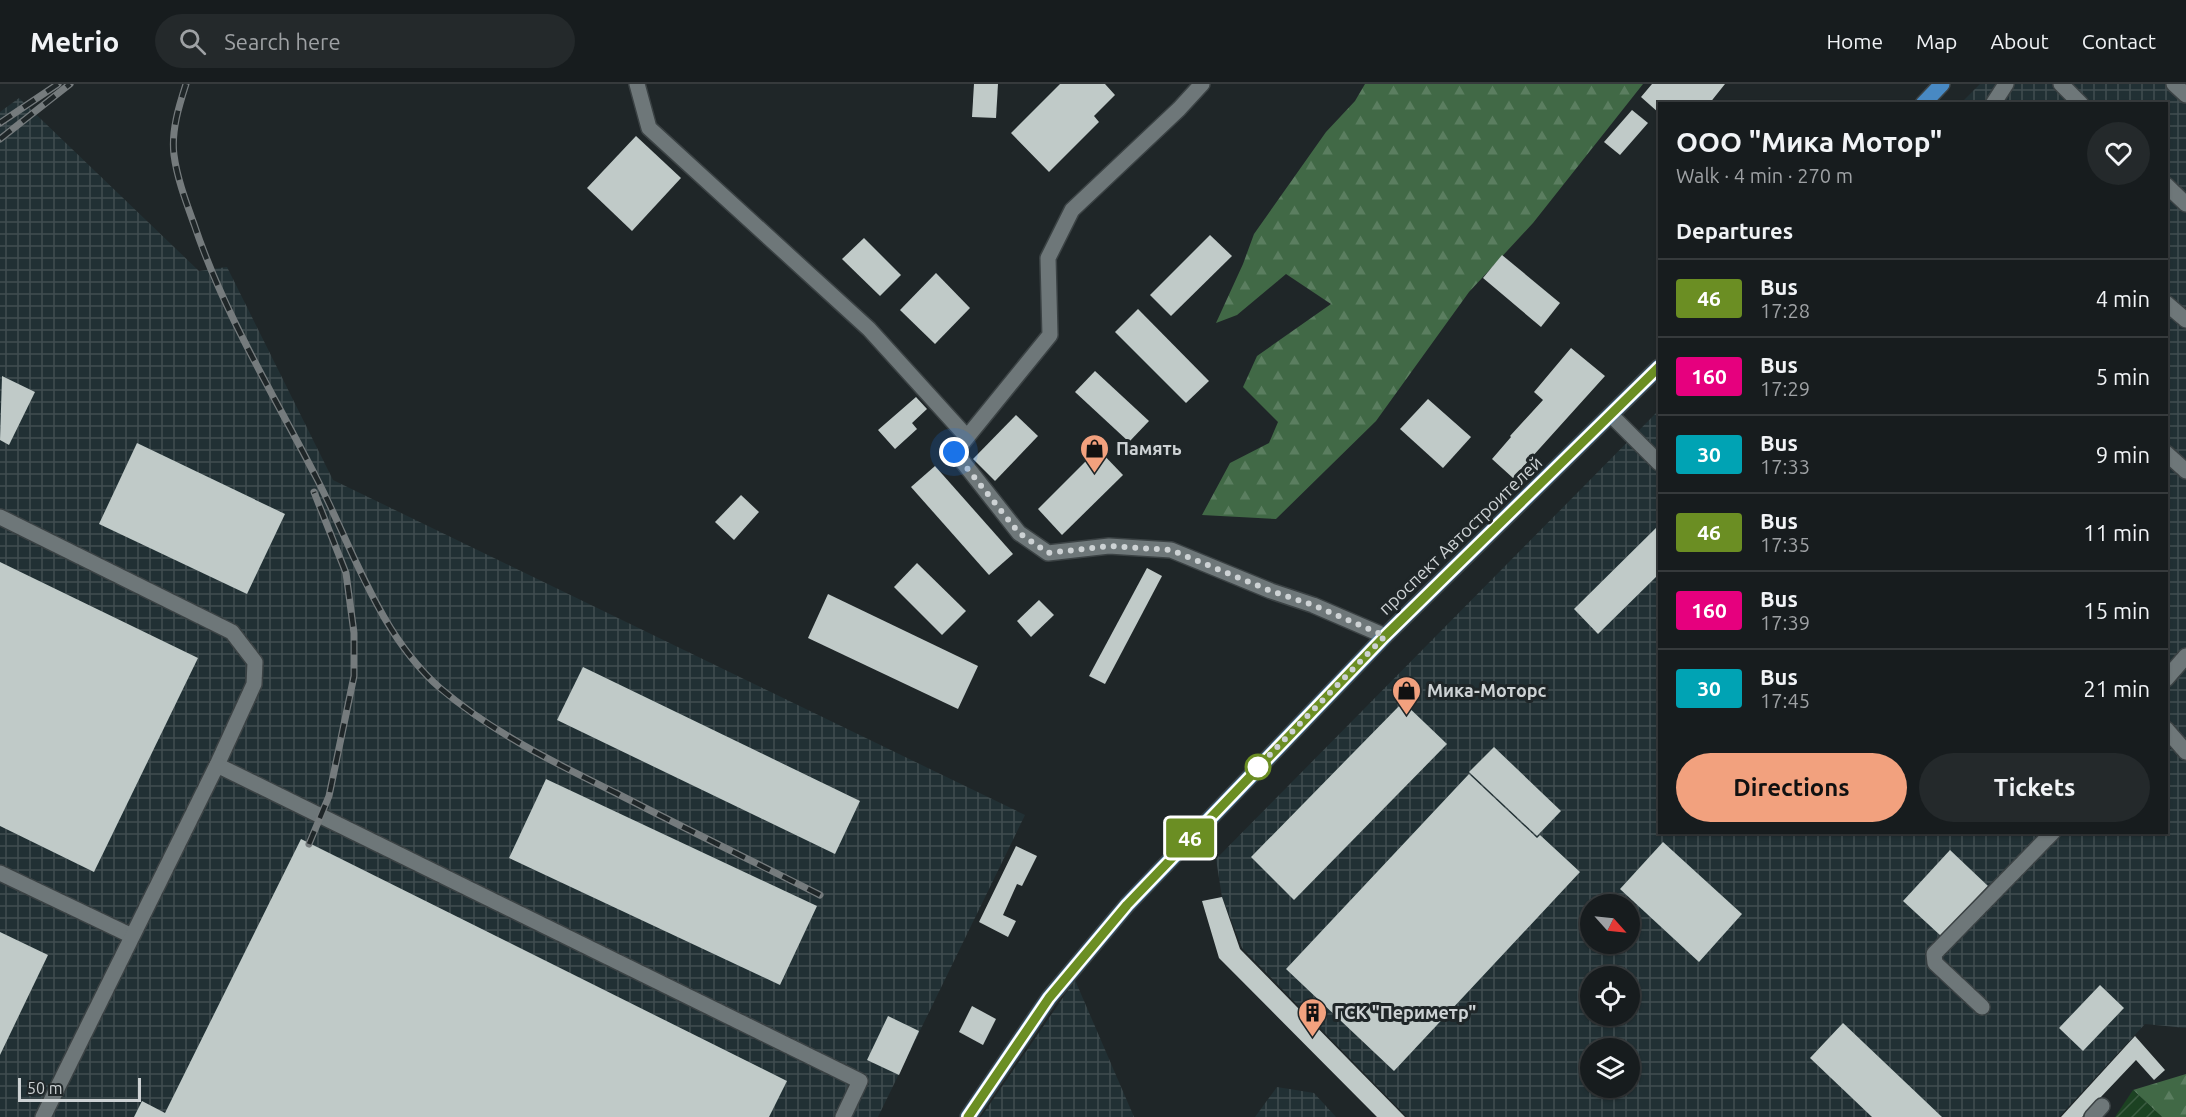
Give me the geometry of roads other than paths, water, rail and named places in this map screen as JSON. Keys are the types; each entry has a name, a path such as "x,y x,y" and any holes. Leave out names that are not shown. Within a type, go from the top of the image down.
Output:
{"main road":[{"path":"1925,102 1939,86"},
{"name":"проспект Автостроителей","path":"968,1117 1049,998 1127,905 1385,636 1658,368"}],"lane":[{"path":"637,84 650,128 869,329 967,437"},
{"path":"1202,84 1179,109 1072,210 1048,258 1050,335 954,452 1019,533 1048,553 1109,546 1171,550 1271,591 1313,605 1385,636"},
{"path":"1993,102 2006,84"},
{"path":"2061,84 2079,102"},
{"path":"2174,84 2186,95"},
{"path":"2168,187 2186,204"},
{"path":"2168,305 2186,320"},
{"path":"1611,415 1658,462"},
{"path":"2168,455 2186,471"},
{"path":"0,517 232,632 255,662 254,684 43,1117"},
{"path":"2168,677 2186,656"},
{"path":"2168,731 2186,752"},
{"path":"216,765 860,1081 843,1117"},
{"path":"1982,1007 1935,963 1935,954 2051,834"},
{"path":"0,873 132,936"}],"railway":[{"path":"0,123 58,84"},
{"path":"0,139 70,84"},
{"path":"186,84 178,110 174,155 182,190 206,257 235,322 317,479 369,589 400,642 440,688 503,733 570,770 820,895"},
{"path":"309,844 329,796 354,676 354,633 346,573 314,492"}],"place":[{"name":"Память","path":"1095,474"},
{"name":"Мика-Моторс","path":"1406,716"},
{"name":"ГСК \"Периметр\"","path":"1313,1038"}]}
